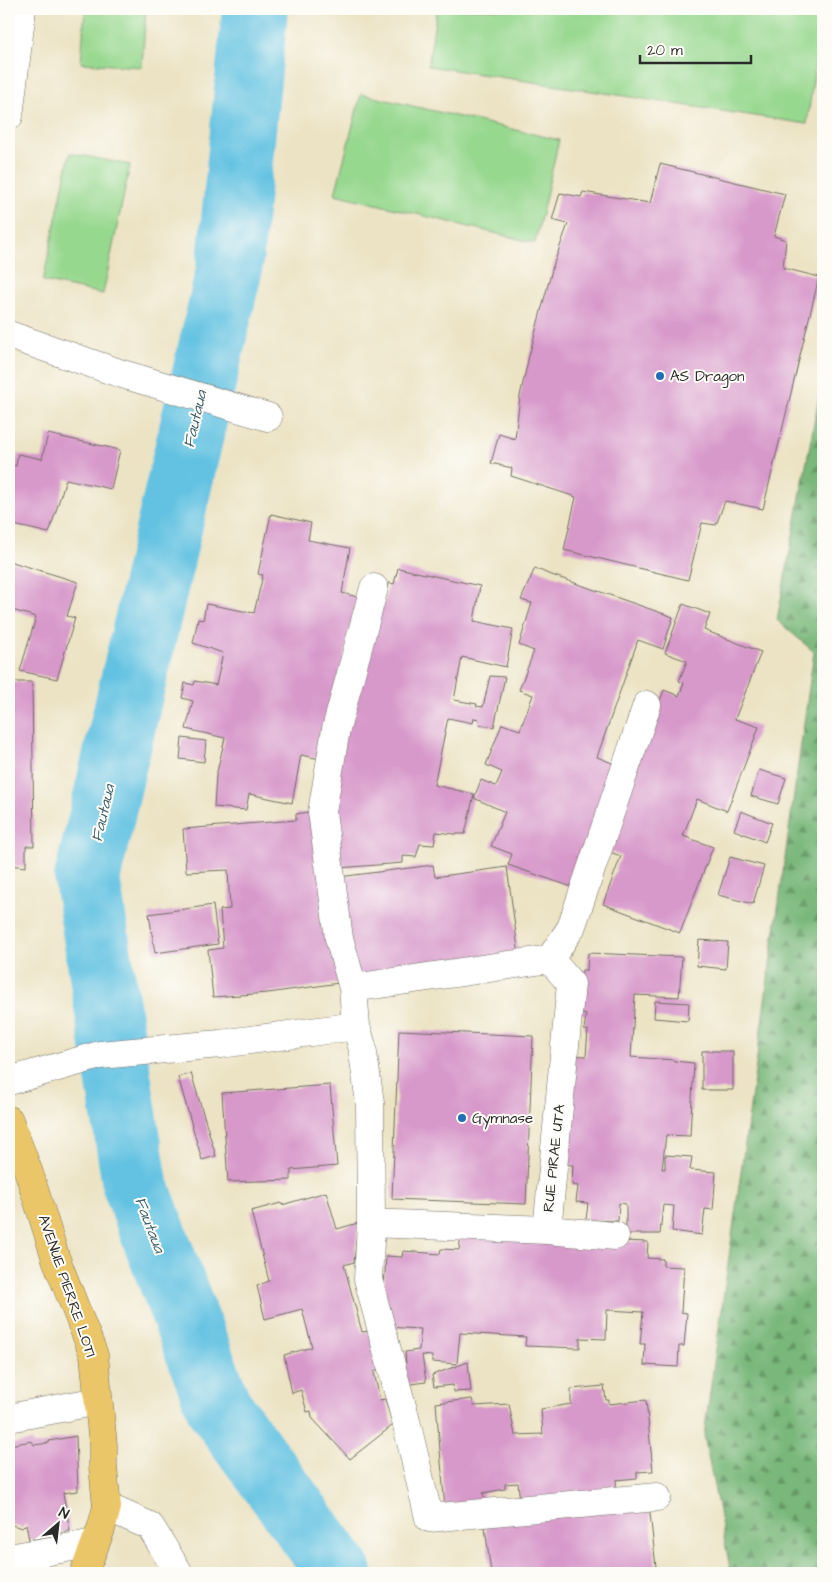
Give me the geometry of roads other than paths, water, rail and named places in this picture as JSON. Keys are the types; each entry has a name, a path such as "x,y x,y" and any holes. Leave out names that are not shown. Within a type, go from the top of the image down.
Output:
{"main road":[{"name":"AVENUE PIERRE LOTI","path":"9,1120 56,1259 94,1355 107,1507 101,1530 84,1573"}],"street":[{"path":"9,116 22,9"},
{"path":"9,335 119,373 268,417"},
{"path":"374,588 336,728 322,812 339,938 353,988 356,1026 362,1046 370,1103 371,1223 368,1279 430,1518 657,1497"},
{"path":"353,988 550,959 571,928 647,705"},
{"name":"RUE PIRAE UTA","path":"371,1223 546,1230 571,984 550,959"},
{"path":"9,1081 100,1055 220,1044 356,1026"},
{"path":"546,1230 616,1236"},
{"path":"9,1418 98,1401"},
{"path":"107,1507 150,1526 178,1573"},
{"path":"9,1558 95,1542"}],"waterway":[{"name":"Fautaua","path":"255,9 229,271 87,879 135,1184 219,1407 340,1573"}],"place":[{"name":"AS Dragon","path":"660,376"},
{"name":"Gymnase","path":"462,1118"}]}
